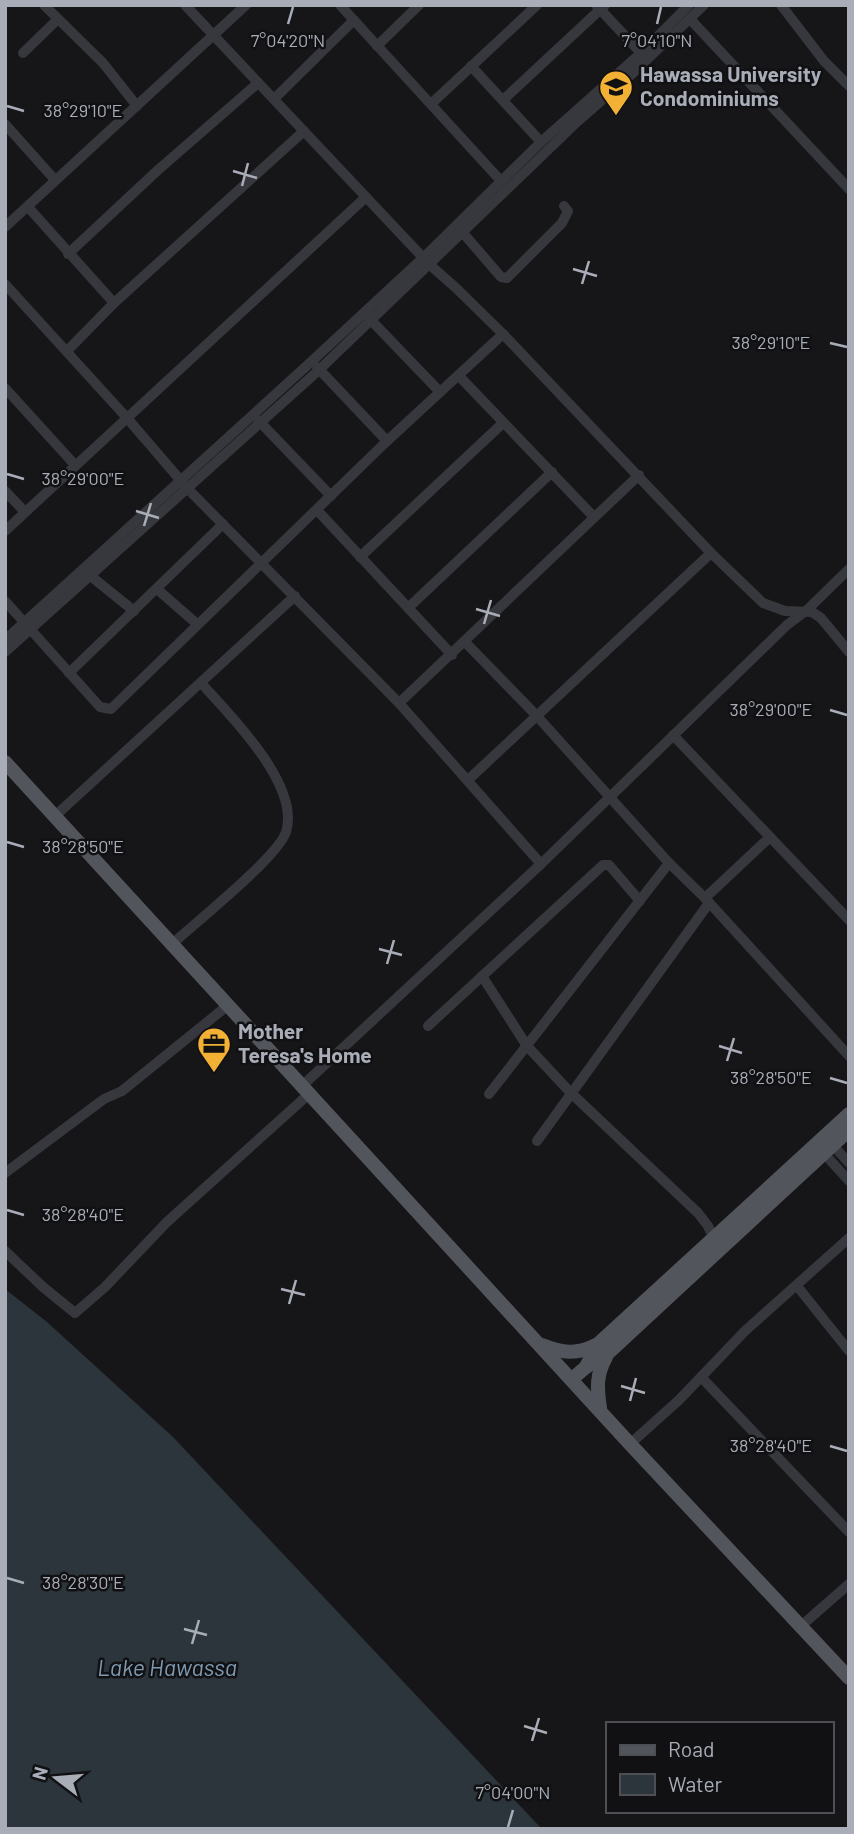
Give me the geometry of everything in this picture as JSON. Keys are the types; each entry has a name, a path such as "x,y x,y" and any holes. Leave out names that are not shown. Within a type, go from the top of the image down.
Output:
{"main road":[{"path":"5,762 630,1444 849,1678"},
{"path":"572,1379 824,1144 849,1114"},
{"path":"824,1144 849,1130"},
{"path":"541,1345 570,1353 602,1349"},
{"path":"600,1409 597,1383 602,1349"}],"street":[{"path":"44,5 103,63 137,106"},
{"path":"186,5 427,261 503,334 711,553 763,603 785,611 807,610 821,618 849,652"},
{"path":"5,227 246,5"},
{"path":"340,5 501,181"},
{"path":"377,46 419,5"},
{"path":"431,104 537,5"},
{"path":"427,261 501,181 641,53 689,5"},
{"path":"5,652 27,627 316,366 427,261 463,233 577,122 704,5"},
{"path":"781,5 824,61 849,86"},
{"path":"503,100 600,7 641,53"},
{"path":"23,53 58,19"},
{"path":"690,19 849,189"},
{"path":"274,99 354,20"},
{"path":"471,66 541,142"},
{"path":"68,254 158,170 258,83"},
{"path":"5,124 55,180"},
{"path":"67,351 114,303 304,131"},
{"path":"5,531 366,197"},
{"path":"463,233 501,277 507,278 562,223 568,211 564,206"},
{"path":"28,207 114,303"},
{"path":"5,284 184,484 399,703 541,864"},
{"path":"367,316 440,393"},
{"path":"5,601 100,707 111,709 387,441 503,334"},
{"path":"316,366 387,441"},
{"path":"460,376 594,517"},
{"path":"5,388 75,465"},
{"path":"257,419 331,496"},
{"path":"360,557 503,423"},
{"path":"408,608 552,472"},
{"path":"399,703 639,475"},
{"path":"5,491 25,512"},
{"path":"317,510 452,655"},
{"path":"69,673 223,524"},
{"path":"468,780 711,553"},
{"path":"5,1251 43,1287 75,1312 106,1287 167,1222 849,569"},
{"path":"88,573 134,611"},
{"path":"157,589 197,624"},
{"path":"55,816 295,596"},
{"path":"5,640 27,627"},
{"path":"465,642 536,715 849,1056"},
{"path":"171,945 264,862 286,835 288,822 279,782 268,761 201,683"},
{"path":"673,736 849,920"},
{"path":"537,1141 707,901 770,837"},
{"path":"489,1094 669,863"},
{"path":"428,1026 542,918 603,865 609,865 640,901"},
{"path":"482,976 527,1046 570,1093 698,1213 717,1244"},
{"path":"5,1173 104,1099 122,1091 227,1006"},
{"path":"824,1144 849,1163"},
{"path":"824,1144 849,1181"},
{"path":"630,1444 701,1377 721,1353 849,1238"},
{"path":"797,1286 849,1351"},
{"path":"701,1377 849,1532"},
{"path":"801,1626 849,1584"}],"water":[{"name":"Lake Hawassa","path":"5,1289 47,1322 173,1437 542,1829 5,1829"}],"place":[{"name":"Hawassa University Condominiums","path":"616,117"},
{"name":"Mother Teresa's Home","path":"214,1074"}]}
